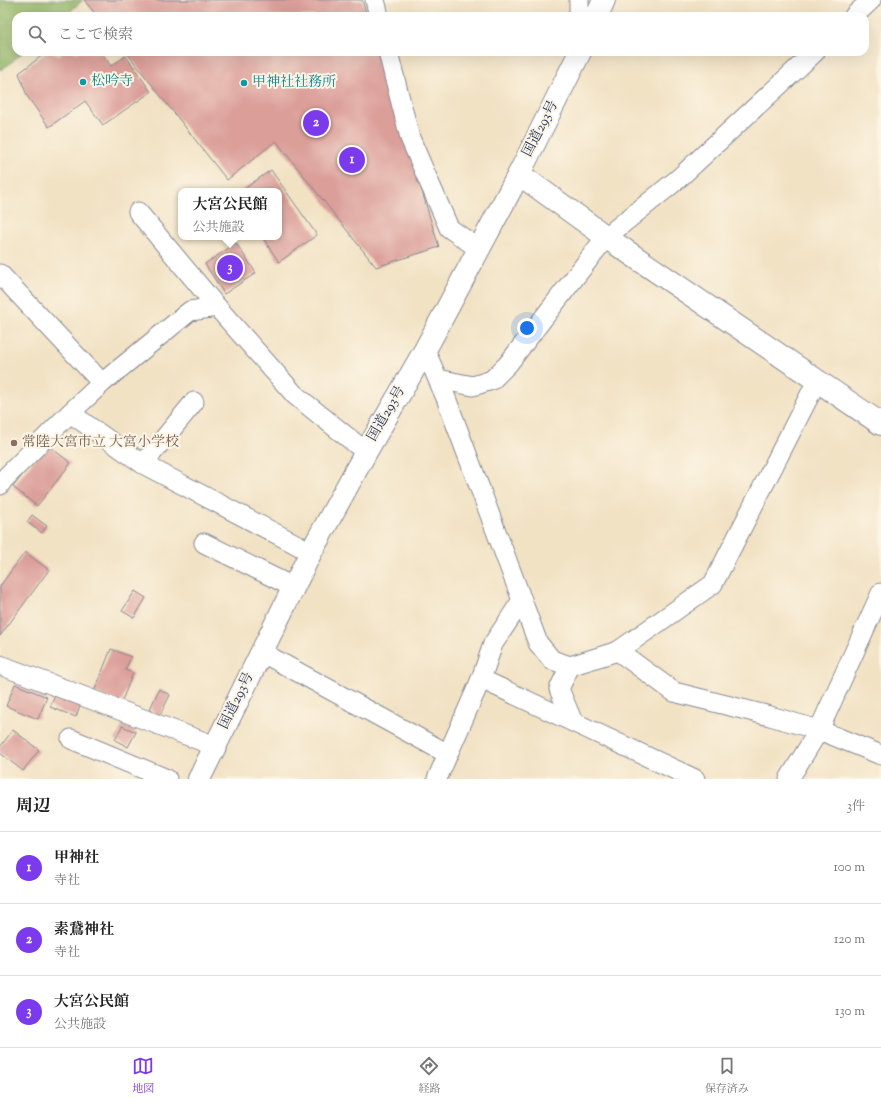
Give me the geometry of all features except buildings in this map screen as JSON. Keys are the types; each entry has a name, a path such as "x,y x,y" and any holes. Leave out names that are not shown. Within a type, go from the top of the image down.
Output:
{"main road":[{"path":"599,12 604,0"},
{"name":"国道293号","path":"199,779 293,587 366,452 425,350 519,174 578,56"},
{"path":"519,174 606,237 881,424"}],"street":[{"path":"375,0 378,12"},
{"path":"578,0 579,12"},
{"path":"858,12 871,0"},
{"path":"389,56 410,138 449,228 479,249"},
{"path":"438,379 473,386 492,380 508,364 606,237 678,178 811,56"},
{"path":"138,212 217,308 295,395 366,452"},
{"path":"0,274 102,383"},
{"path":"0,485 3,480 70,413 102,383 190,311 217,308"},
{"path":"425,350 446,398 538,643 552,660 570,666 618,651 713,584 818,381"},
{"path":"143,464 194,402"},
{"path":"70,413 143,464 312,552"},
{"path":"204,543 293,587"},
{"path":"789,779 818,730 881,593"},
{"path":"437,779 481,679 493,644 522,600"},
{"path":"618,651 674,692 770,716 818,730 881,754"},
{"path":"261,652 448,754"},
{"path":"570,666 559,688 573,722"},
{"path":"2,672 214,746"},
{"path":"481,679 695,779"},
{"path":"71,739 167,779"}],"green space":[{"path":"0,0 83,0 70,12 12,12 12,56 18,56 0,70"}],"place":[{"name":"松吟寺","path":"83,82"},
{"name":"甲神社社務所","path":"244,83"},
{"name":"素鵞神社","path":"316,123"},
{"name":"甲神社","path":"352,160"},
{"name":"大宮公民館","path":"230,268"},
{"name":"常陸大宮市立 大宮小学校","path":"14,443"}]}
